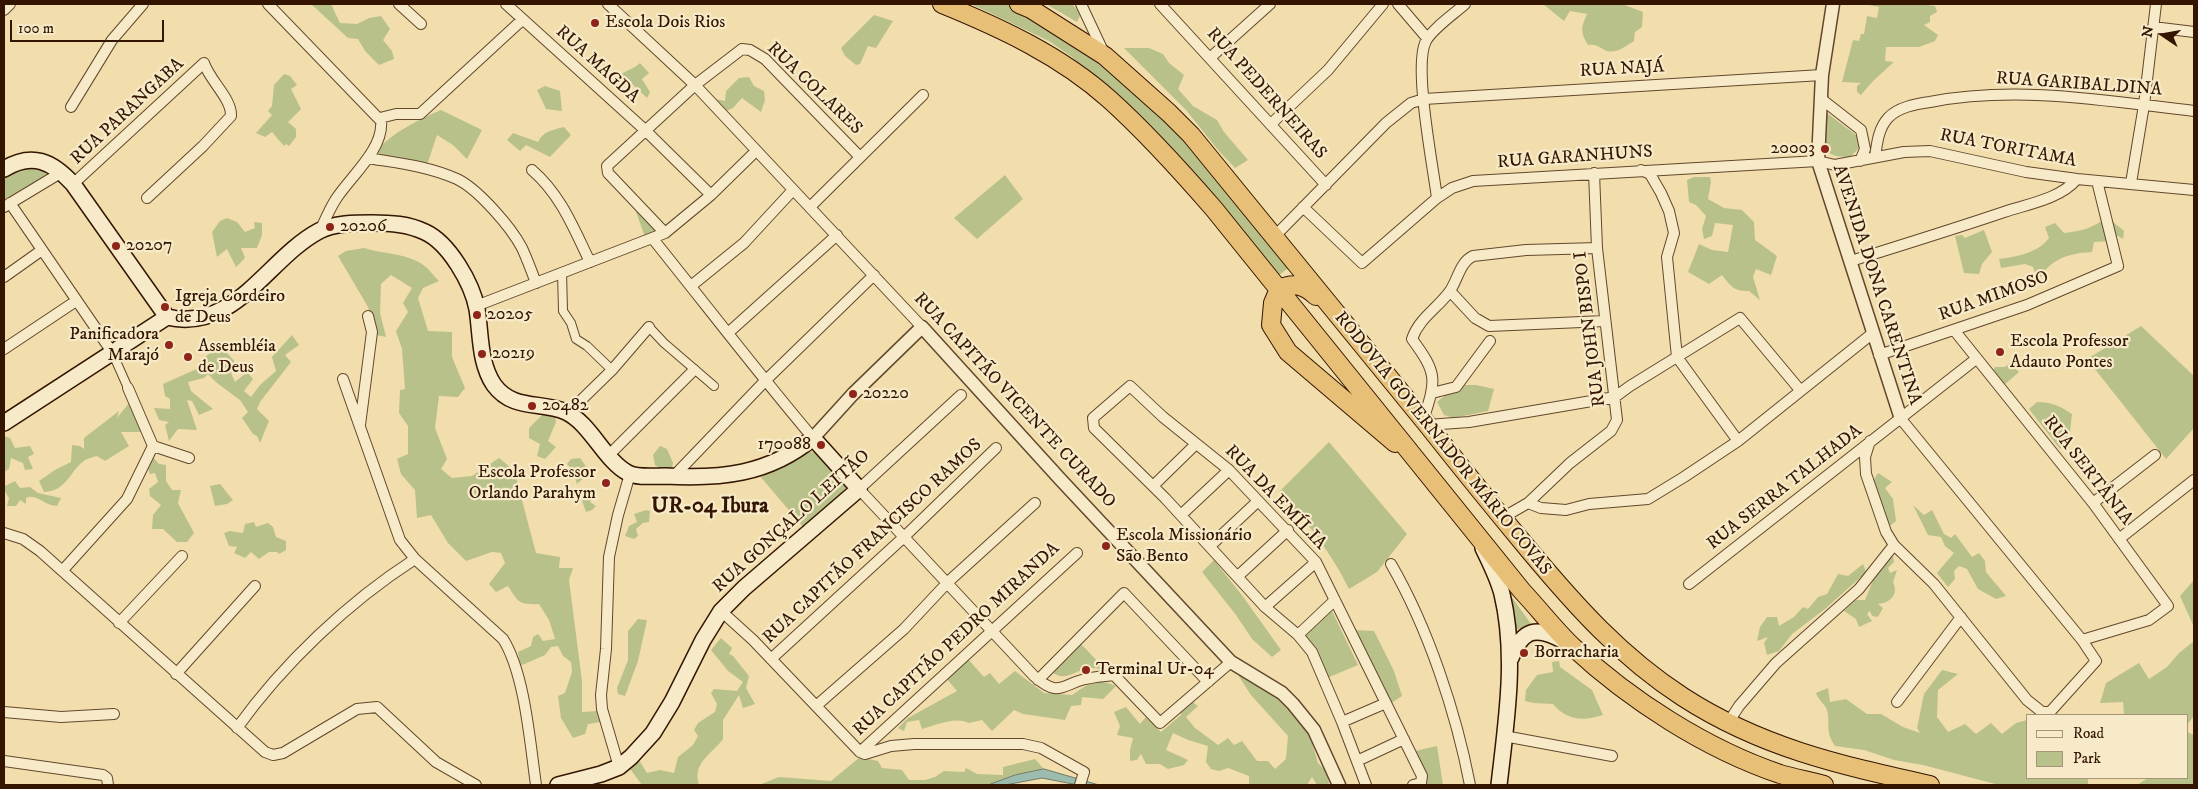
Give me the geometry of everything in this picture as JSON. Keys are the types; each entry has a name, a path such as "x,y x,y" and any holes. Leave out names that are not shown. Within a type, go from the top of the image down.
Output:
{"highway":[{"name":"RODOVIA GOVERNADOR MÁRIO COVAS","path":"942,4 1015,36 1052,58 1108,98 1163,151 1214,209 1522,591 1572,645 1621,686 1670,719 1725,750 1778,779 1824,785"},
{"name":"RODOVIA GOVERNADOR MÁRIO COVAS","path":"1020,4 1105,56 1191,135 1502,518 1576,605 1616,646 1651,675 1728,723 1789,750 1827,762 1930,785"},
{"path":"1295,263 1293,275 1276,285 1271,325 1288,352 1380,431 1396,444 1411,452"},
{"path":"1276,285 1300,285 1311,291 1330,307"}],"main road":[{"path":"4,169 19,161 34,160 62,172 74,184 167,317"},
{"path":"4,423 167,317 189,320 209,316 237,301 303,242 320,231 330,227 362,223 395,223 425,232 439,242 454,258 476,306 482,354 494,385 512,400 568,414 588,432 618,466 630,474 673,477 735,475 777,462 798,451 812,438 859,489"},
{"name":"RUA GONÇALO LEITÃO","path":"558,785 601,774 619,767 653,732 672,702 703,640 721,611 744,588 859,489"},
{"path":"1476,533 1502,594 1508,625 1510,660 1499,785"},
{"path":"1510,660 1520,638 1533,633 1549,634 1572,645"}],"street":[{"path":"4,10 10,4"},
{"path":"71,107 112,40 144,4"},
{"path":"268,4 380,118 381,135 368,158 336,199 320,231"},
{"path":"399,4 422,24"},
{"name":"RUA MAGDA","path":"506,4 645,130 710,195"},
{"name":"RUA CAPITÃO VICENTE CURADO","path":"608,4 695,85 874,275 1060,479 1231,662 1282,693 1304,716 1317,737 1339,785"},
{"path":"1081,4 1105,56"},
{"name":"RUA PEDERNEIRAS","path":"1160,4 1272,123 1326,185"},
{"path":"1211,57 1270,4"},
{"path":"1272,123 1328,70 1383,4"},
{"path":"1398,4 1425,42"},
{"path":"1437,198 1421,64 1425,42 1465,4"},
{"name":"AVENIDA DONA CARENTINA","path":"1833,4 1822,75 1818,161 1879,355 1901,418 2082,640 2096,661 2050,712 2042,712 2027,700 1961,617"},
{"path":"2131,183 2144,105 2156,4"},
{"path":"380,118 396,114 417,115 522,20"},
{"path":"2153,27 2194,32"},
{"name":"RUA COLARES","path":"665,233 608,173 607,166 695,85 742,49 750,50 765,59 860,157"},
{"name":"RUA PARANGABA","path":"74,184 204,63 211,80 230,105 231,114 227,121 203,146 147,198"},
{"name":"RUA NAJÁ","path":"1424,99 1822,75"},
{"name":"RUA GARIBALDINA","path":"1875,157 1879,133 1888,118 1899,110 1933,101 1980,95 2014,94 2194,111"},
{"path":"810,207 923,95"},
{"path":"1820,98 1861,130 1865,149 1860,161"},
{"path":"1274,237 1392,118 1411,103 1424,99"},
{"name":"RUA TORITAMA","path":"1818,161 1835,165 1875,157 1930,150 2009,169 2077,179 2194,190"},
{"path":"476,306 665,233 710,195 756,151"},
{"path":"368,158 415,165 457,179 467,185 512,233 521,247 536,283"},
{"name":"RUA GARANHUNS","path":"1304,207 1362,262 1437,198 1452,188 1474,181 1818,161"},
{"path":"532,170 551,187 590,262"},
{"path":"1642,170 1650,174 1658,189 1669,211 1674,233 1667,257 1677,357 1738,441"},
{"path":"62,172 7,205 42,250 112,352 153,446 189,458"},
{"name":"RUA JOHN BISPO I","path":"1502,518 1528,503 1570,463 1611,431 1617,420 1597,248 1594,173"},
{"path":"1851,261 1954,229 2050,196 2071,186 2077,179"},
{"name":"RUA MIMOSO","path":"1879,355 2027,305 2118,266 2097,181"},
{"path":"691,286 744,243 793,190"},
{"path":"728,333 837,236"},
{"path":"653,239 812,438 852,394 922,327"},
{"path":"1597,248 1526,250 1473,256 1462,266 1450,291 1416,327 1412,339 1429,362 1433,372 1432,394 1425,422 1469,422 1615,397 1740,318 1800,390"},
{"path":"4,277 42,250"},
{"path":"562,272 564,311 571,323 576,339 587,346 612,370"},
{"path":"673,477 765,381 874,275"},
{"path":"1450,291 1475,318 1489,326 1605,321"},
{"path":"4,349 76,301"},
{"path":"360,428 372,332 368,316"},
{"path":"568,414 612,370 649,327 664,344 676,352 714,386"},
{"name":"RUA SERTÂNIA","path":"1954,330 2093,503 2168,606 2149,620 2082,640"},
{"path":"1528,503 1549,509 1566,510 1604,502 1643,500 1684,477 1738,441 1873,333"},
{"path":"1432,394 1456,387 1490,341"},
{"path":"1901,418 1976,359"},
{"path":"609,455 694,370"},
{"path":"343,379 400,540 414,559 503,639 512,654 522,696 536,785"},
{"name":"RUA DA EMÍLIA","path":"1153,486 1094,428 1093,418 1130,386 1228,470 1257,502 1288,530 1316,562 1422,776 1421,782 1413,785"},
{"name":"RUA GONÇALO LEITÃO","path":"859,489 961,395"},
{"name":"RUA SERRA TALHADA","path":"1689,584 1901,418"},
{"path":"1870,441 1865,457 1866,474 1886,532 1894,544 1934,584 1961,617 1897,702"},
{"path":"1196,444 1153,486 1265,607 1298,635 1317,659 1366,785"},
{"path":"63,570 127,499 153,446"},
{"name":"RUA CAPITÃO FRANCISCO RAMOS","path":"771,659 904,537 996,448"},
{"path":"2093,503 2155,455"},
{"path":"1180,515 1228,470"},
{"path":"619,767 602,710 601,695 606,649 609,557 618,515 630,474"},
{"path":"2119,539 2194,480"},
{"path":"859,489 1038,680 1048,686 1057,688 1084,679 1114,675 1158,722 1162,722 1231,662"},
{"path":"1210,546 1257,502"},
{"path":"816,706 904,629 948,582 1035,503"},
{"path":"1238,576 1288,530"},
{"path":"4,533 30,543 63,570 176,674 269,754 282,753 357,709 373,706 381,708 436,762 476,785"},
{"path":"1728,723 1739,706 1776,663 1859,589 1894,544"},
{"name":"RUA CAPITÃO PEDRO MIRANDA","path":"860,752 1076,553"},
{"path":"119,623 182,556"},
{"path":"237,728 255,704 302,652 396,571 414,559"},
{"path":"1265,607 1316,562"},
{"path":"1391,564 1404,587 1435,662 1463,748 1470,785"},
{"path":"176,674 255,586"},
{"path":"1038,680 1124,593 1208,682"},
{"path":"1298,635 1335,600"},
{"path":"721,611 771,659 860,752 865,754 891,746 914,744 1023,744 1041,748 1084,772 1081,782"},
{"path":"1342,722 1386,703"},
{"path":"4,712 61,717 114,714"},
{"path":"1504,736 1612,756"},
{"path":"1357,761 1404,739"},
{"path":"4,761 43,765 103,775 107,778 108,785"}],"green space":[{"path":"311,4 331,4 340,23 357,24 369,18 381,16 390,29 383,40 392,51 394,59 379,65 365,51 358,39 348,38"},
{"path":"971,4 1007,4 1097,57 1161,111 1291,266 1274,279 1072,57 1049,41"},
{"path":"1046,4 1072,4 1081,14 1077,22"},
{"path":"1543,4 1622,4 1643,12 1642,27 1635,32 1634,41 1625,47 1611,52 1588,45 1582,29 1587,14 1570,11 1564,21"},
{"path":"1864,4 1920,4 1935,6 1937,12 1930,16 1930,22 1924,25 1938,35 1935,41 1919,47 1886,47 1885,61 1894,62 1861,95 1857,92 1857,86 1861,83 1842,82 1853,40 1859,41 1861,34 1864,34 1867,16 1877,18 1879,7"},
{"path":"874,15 893,21 876,48 868,46 860,64 856,65 845,56 841,48"},
{"path":"1124,48 1149,48 1163,54 1169,63 1184,75 1178,89 1193,106 1217,120 1224,132 1248,160 1235,168 1186,110"},
{"path":"640,63 649,73 642,79 650,92 647,98 629,81 624,87 617,83 622,78 620,75"},
{"path":"284,74 290,76 297,85 291,89 301,109 288,122 296,129 296,137 289,146 286,144 284,146 272,132 265,137 256,133 272,115 268,111 272,106 274,85"},
{"path":"749,77 754,86 764,91 765,100 761,112 742,98 733,108 724,112 717,105 715,99 725,101 726,91 739,78"},
{"path":"545,86 560,91 562,111 546,109 537,90"},
{"path":"441,110 482,130 467,159 453,145 437,135 427,165 382,156 376,151 398,132"},
{"path":"1827,113 1857,136 1859,148 1850,157 1833,155 1824,148"},
{"path":"564,127 571,135 550,157 526,145 520,151 507,140 513,133 538,142 546,133"},
{"path":"27,165 53,171 16,195 4,199 4,177"},
{"path":"1005,175 1023,199 977,239 954,218"},
{"path":"1694,177 1710,177 1708,199 1724,208 1742,210 1754,222 1755,240 1777,256 1771,275 1756,269 1753,277 1760,300 1749,291 1733,288 1722,275 1709,284 1688,272 1699,244 1712,250 1728,252 1733,225 1715,223 1712,236 1704,239 1702,229 1706,216 1696,205 1689,202 1687,180"},
{"path":"637,210 657,232 645,237 636,212"},
{"path":"2107,217 2124,231 2123,239 2118,236 2111,236 2110,241 2094,242 2092,252 2078,253 2060,259 2047,268 2041,277 2035,273 2033,267 2025,264 2001,268 1999,259 2027,253 2045,243 2049,238 2045,227 2055,223 2064,233 2082,230"},
{"path":"227,218 237,222 245,232 255,228 254,222 262,223 262,235 257,248 241,248 245,258 236,267 227,249 217,257 212,232 220,221"},
{"path":"1984,230 1992,252 1982,264 1979,274 1964,273 1955,236 1962,235 1965,238"},
{"path":"364,248 415,260 439,281 423,288 418,298 428,331 452,332 452,357 465,388 458,397 439,396 435,428 447,459 441,469 452,478 472,476 499,458 514,470 536,553 560,557 559,568 573,568 569,580 582,681 582,712 597,711 601,722 588,724 585,734 573,738 561,718 558,696 565,693 572,672 571,662 563,656 558,646 551,647 545,655 520,666 518,652 531,646 533,637 538,634 543,641 555,639 549,620 539,604 523,603 514,596 508,586 496,592 489,584 505,563 501,553 492,552 466,561 448,543 431,515 417,518 415,490 401,474 397,459 408,454 408,426 399,413 400,390 405,389 402,349 396,331 408,312 403,303 412,288 391,275 381,284 380,313 386,337 376,335 368,307 338,256 346,251"},
{"path":"2141,326 2194,376 2194,428 2166,459 2087,359"},
{"path":"292,335 299,345 285,355 291,362 260,402 257,409 269,421 260,443 257,436 253,434 242,418 248,412 240,400 208,374 204,378 188,382 191,391 213,409 199,415 192,401 187,400 197,430 178,429 169,441 165,425 169,422 159,420 154,408 170,409 170,399 165,396 163,384 201,367 199,362 220,345 235,362 242,365 231,373 235,382 247,372 253,379 244,391 251,397 260,385 276,371 272,357"},
{"path":"2010,363 2019,372 2003,386 1992,372 1995,367 2005,367"},
{"path":"1458,385 1476,385 1494,389 1488,411 1453,418 1444,415 1437,402"},
{"path":"2037,402 2056,405 2072,414 2069,438 2060,449 2029,409"},
{"path":"129,403 141,425 141,432 121,432 129,446 105,461 97,456 85,460 58,488 44,492 39,481 71,462 72,445 80,446 84,449 84,438 119,411 117,418"},
{"path":"542,415 555,416 556,422 548,441 556,447 545,459 537,456 540,444 529,438 529,428"},
{"path":"4,436 10,438 15,448 30,446 34,454 28,457 33,469 25,470 23,463 11,458 9,469 4,472"},
{"path":"1329,442 1407,534 1377,572 1349,589 1318,538 1279,492"},
{"path":"660,446 667,449 673,463 672,468 666,472 655,465 653,455"},
{"path":"807,451 816,453 846,484 846,488 805,529 759,475 791,463"},
{"path":"152,456 159,464 166,465 166,481 172,490 181,490 178,503 194,533 187,542 177,542 163,529 152,529 153,515 161,505 150,496 149,489 158,482 155,473 150,474 147,466"},
{"path":"580,458 590,472 577,484 573,471 567,464 571,459"},
{"path":"1878,473 1892,482 1885,488 1893,499 1896,521 1890,526 1873,481"},
{"path":"15,481 20,488 30,487 38,493 61,498 57,506 30,497 26,498 26,504 20,500 16,506 7,506 9,498 4,490 5,486"},
{"path":"220,484 233,500 227,504 215,506 210,486"},
{"path":"588,493 595,496 590,502 596,506 586,512 581,498"},
{"path":"1913,505 1924,515 1932,510 1944,534 1951,538 1955,534 1972,557 1979,553 1985,561 1986,572 2006,596 1996,599 1978,589 1967,569 1959,566 1954,571 1955,579 1948,587 1937,573 1954,553 1945,546 1941,537 1928,535"},
{"path":"646,510 650,511 649,522 643,523 636,529 638,536 634,539 625,536 629,526 637,522 634,514"},
{"path":"254,522 256,527 268,523 273,527 276,537 286,541 286,550 279,554 277,552 269,552 259,559 251,552 245,558 234,553 237,547 229,546 224,533 230,531 243,533 245,524"},
{"path":"1893,556 1894,562 1888,568 1890,573 1897,570 1893,582 1895,587 1894,594 1890,600 1878,604 1883,608 1878,617 1872,616 1870,611 1867,614 1872,621 1859,627 1856,619 1844,611 1856,600 1865,600 1879,569"},
{"path":"1214,560 1281,650 1272,657 1252,639 1236,615 1202,572"},
{"path":"1863,564 1866,572 1863,575 1825,609 1792,634 1779,651 1767,655 1764,643 1768,637 1757,641 1760,627 1767,617 1777,617 1779,626 1794,617 1803,607 1808,609 1818,597 1827,594 1838,574 1848,576"},
{"path":"2194,580 2194,627 2180,596"},
{"path":"1511,596 1531,624 1511,632 1506,599"},
{"path":"1331,609 1358,665 1327,678 1302,636"},
{"path":"638,619 647,620 638,661 625,696 618,694 617,688 628,660 628,631"},
{"path":"1354,630 1374,631 1394,671 1402,696 1390,704"},
{"path":"721,638 732,648 729,654 733,656 749,676 746,688 755,704 743,708 739,695 723,720 723,739 700,765 698,771 699,785 642,785 628,766 637,757 647,773 660,770 674,773 678,757 693,745 698,736 694,730 698,723 715,712 717,704 711,693 714,689 737,691 743,682 728,671 711,650"},
{"path":"2194,641 2194,716 2188,724 2188,714 2124,714 2123,702 2100,703 2106,683 2139,663 2149,679 2167,667 2179,653"},
{"path":"1080,643 1104,668 1083,669 1065,676 1060,676 1051,671"},
{"path":"967,658 984,677 990,673 999,684 1015,671 1044,693 1072,695 1088,685 1098,682 1116,686 1103,699 1082,697 1081,705 1071,706 1065,720 1023,714 1014,710 992,731 982,720 969,723 958,720 939,723 922,729 919,720 907,722 904,731 898,728 908,718 957,691 946,678"},
{"path":"1559,661 1560,667 1592,690 1603,715 1582,719 1570,717 1558,710 1553,704 1525,701 1526,690 1537,675 1553,672 1552,662"},
{"path":"1942,670 1958,674 1938,690 1937,717 1948,732 1965,724 1976,734 1991,723 2002,734 2016,723 2026,720 2026,779 2088,779 2088,785 1999,785 1923,765 1894,760 1864,750 1835,746 1829,731 1827,710 1816,693 1828,688 1830,702 1846,699 1867,714 1881,714 1903,727 1920,733 1917,728 1924,694"},
{"path":"1238,675 1277,698 1307,726 1318,763 1328,773 1329,785 1317,785 1312,777 1307,785 1249,785 1249,776 1228,768 1219,771 1211,769 1206,762 1208,746 1173,733 1166,750 1188,760 1184,765 1168,769 1160,764 1146,764 1141,754 1137,760 1130,761 1133,738 1117,735 1120,726 1114,712 1126,707 1140,724 1146,717 1161,732 1181,715 1179,709 1190,700 1198,706 1186,717 1195,728 1218,745 1228,738 1234,745 1242,741 1257,761 1268,761 1275,769 1286,759 1288,736 1251,695"},
{"path":"2188,732 2194,735 2194,785 2137,785 2146,779 2188,779"},
{"path":"1437,746 1443,785 1425,785 1415,751"},
{"path":"860,757 878,761 882,768 902,770 909,780 925,780 935,777 944,771 964,772 966,768 977,774 1003,775 1003,767 1035,759 1044,769 1015,775 988,785 759,785 779,777 831,781"}],"shaded area":[{"path":"1044,769 1099,785 1078,785 1042,778 1005,785 988,785 1015,775"}],"place":[{"name":"Escola Dois Rios","path":"595,23"},
{"name":"20003","path":"1825,149"},
{"name":"20206","path":"330,227"},
{"name":"20207","path":"116,246"},
{"name":"Igreja Cordeiro de Deus","path":"165,307"},
{"name":"20205","path":"477,315"},
{"name":"Panificadora Marajó","path":"169,345"},
{"name":"Escola Professor Adauto Pontes","path":"2000,352"},
{"name":"20219","path":"482,354"},
{"name":"Assembléia de Deus","path":"188,357"},
{"name":"20220","path":"853,394"},
{"name":"20482","path":"532,406"},
{"name":"170088","path":"821,445"},
{"name":"Escola Professor Orlando Parahym","path":"606,483"},
{"name":"Escola Missionário São Bento","path":"1106,546"},
{"name":"Borracharia","path":"1524,653"},
{"name":"Terminal Ur-04","path":"1086,670"}],"district":[{"name":"UR-04 Ibura","path":"710,507"}]}
